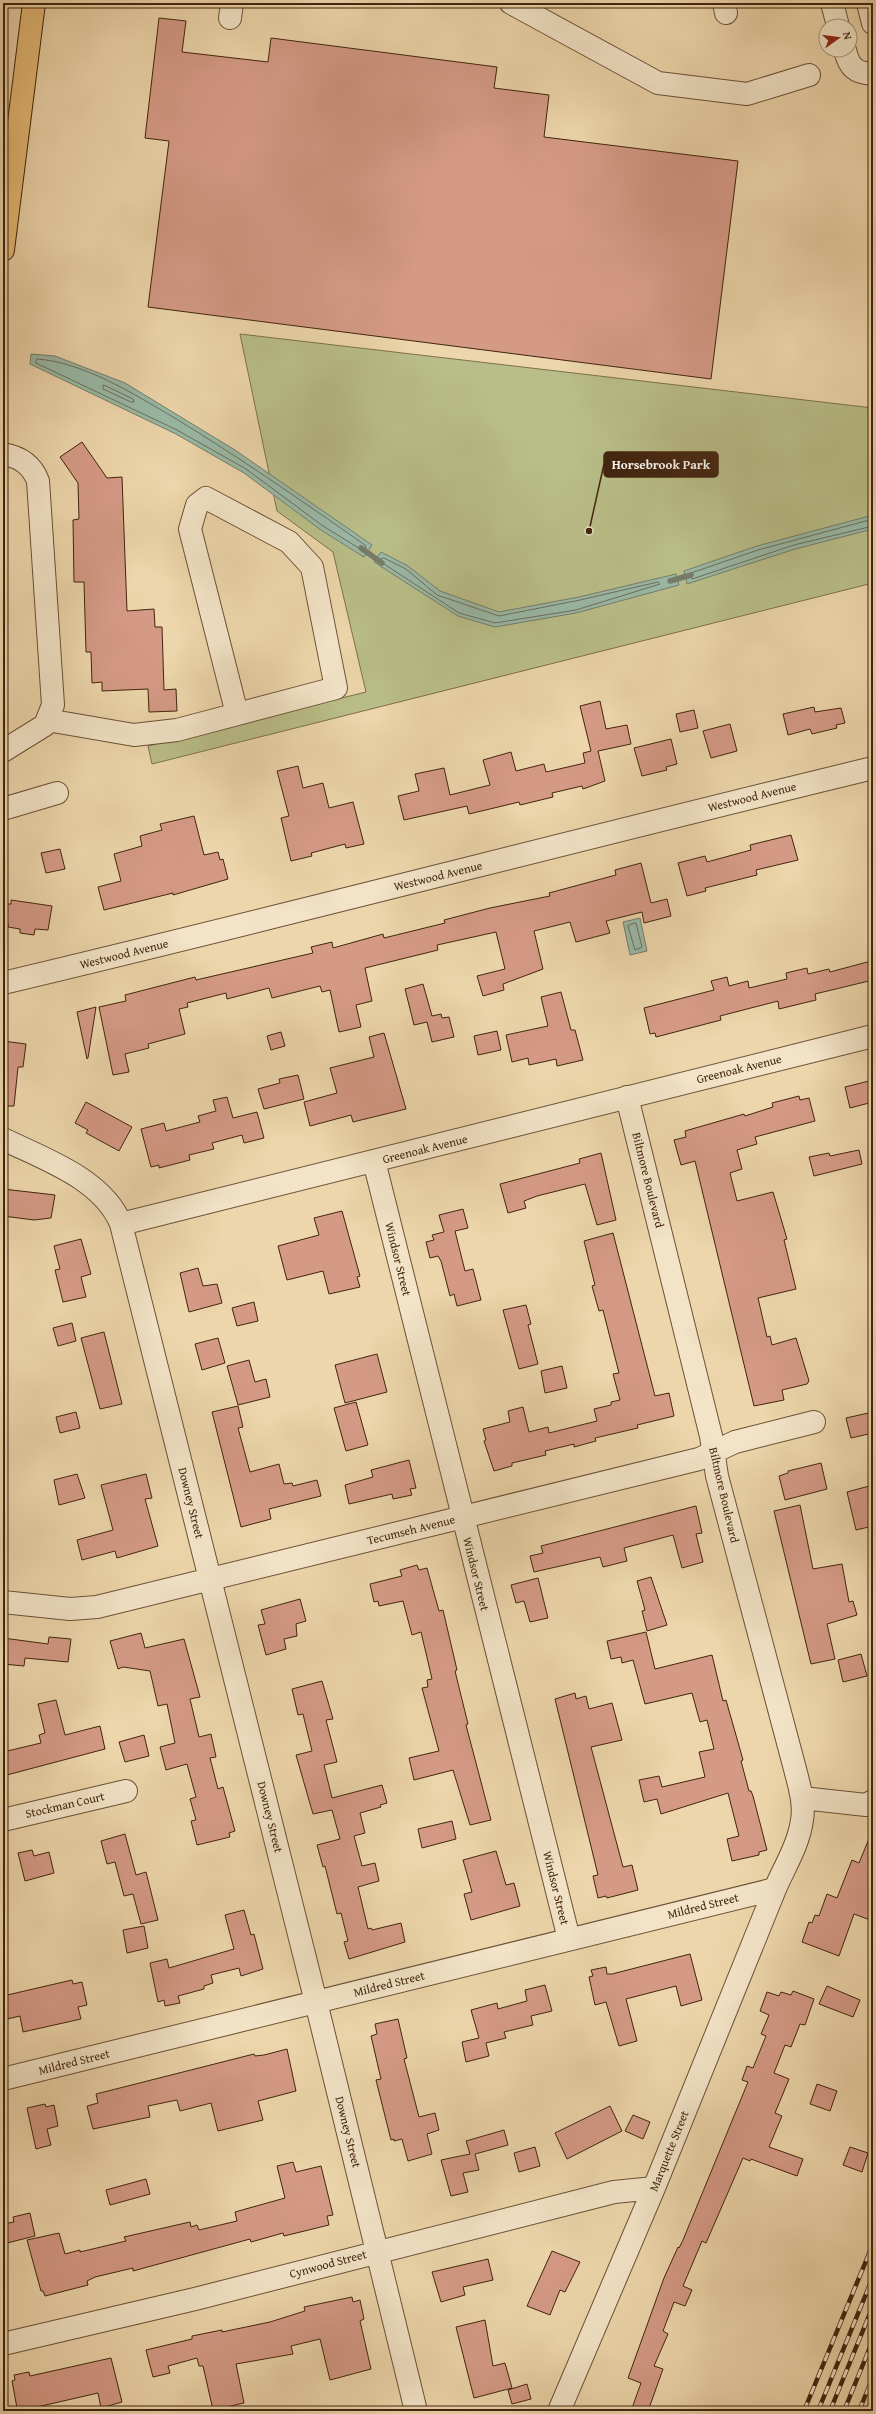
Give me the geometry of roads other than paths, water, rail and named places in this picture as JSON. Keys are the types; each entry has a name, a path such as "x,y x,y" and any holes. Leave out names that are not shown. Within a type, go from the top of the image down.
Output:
{"main road":[{"path":"3,250 5,212 34,3"}],"street":[{"path":"511,3 658,83 747,94 809,75"},
{"path":"832,3 836,18"},
{"path":"868,3 873,23"},
{"path":"847,58 848,64 868,74"},
{"path":"3,454 12,456 27,463 34,471 38,481 53,705 45,725 3,751"},
{"path":"47,720 134,734 177,730 336,688 312,567 289,542 206,498 197,505 190,529 237,714"},
{"name":"Westwood Avenue","path":"3,983 283,915 644,823 873,768"},
{"path":"3,809 56,793"},
{"name":"Greenoak Avenue","path":"121,1224 873,1036"},
{"name":"Biltmore Boulevard","path":"627,1097 714,1452 717,1476 802,1798 802,1820 791,1854 775,1889"},
{"path":"3,1139 71,1172 98,1193 116,1211 121,1224"},
{"name":"Windsor Street","path":"374,1161 462,1518 569,1939"},
{"name":"Downey Street","path":"121,1224 316,2002 416,2411"},
{"name":"Tecumseh Avenue","path":"3,1602 70,1609 98,1608 699,1459 735,1442 814,1422"},
{"name":"Stockman Court","path":"3,1820 126,1790"},
{"path":"802,1798 866,1804 873,1801"},
{"name":"Mildred Street","path":"3,2079 775,1889"},
{"name":"Marquette Street","path":"559,2411 654,2188 775,1889"},
{"name":"Cynwood Street","path":"3,2344 195,2299 614,2192 654,2188"}],"water":[{"path":"31,354 55,356 125,383 235,450 372,545 364,557 321,530 244,473 176,434 30,364"},
{"path":"873,515 873,529 795,549 687,584 684,571 757,546"},
{"path":"381,552 408,566 440,591 499,612 579,597 676,574 679,585 576,613 495,627 458,616 374,562"},
{"path":"640,918 647,951 630,955 623,922"}],"waterway":[{"path":"361,548 382,563"},
{"path":"670,581 691,575"}],"railway":[{"path":"804,2411 873,2244"},
{"path":"818,2411 873,2277"},
{"path":"830,2411 873,2306"},
{"path":"844,2411 873,2340"},
{"path":"859,2411 873,2377"}],"place":[{"name":"Horsebrook Park","path":"589,531"}]}
